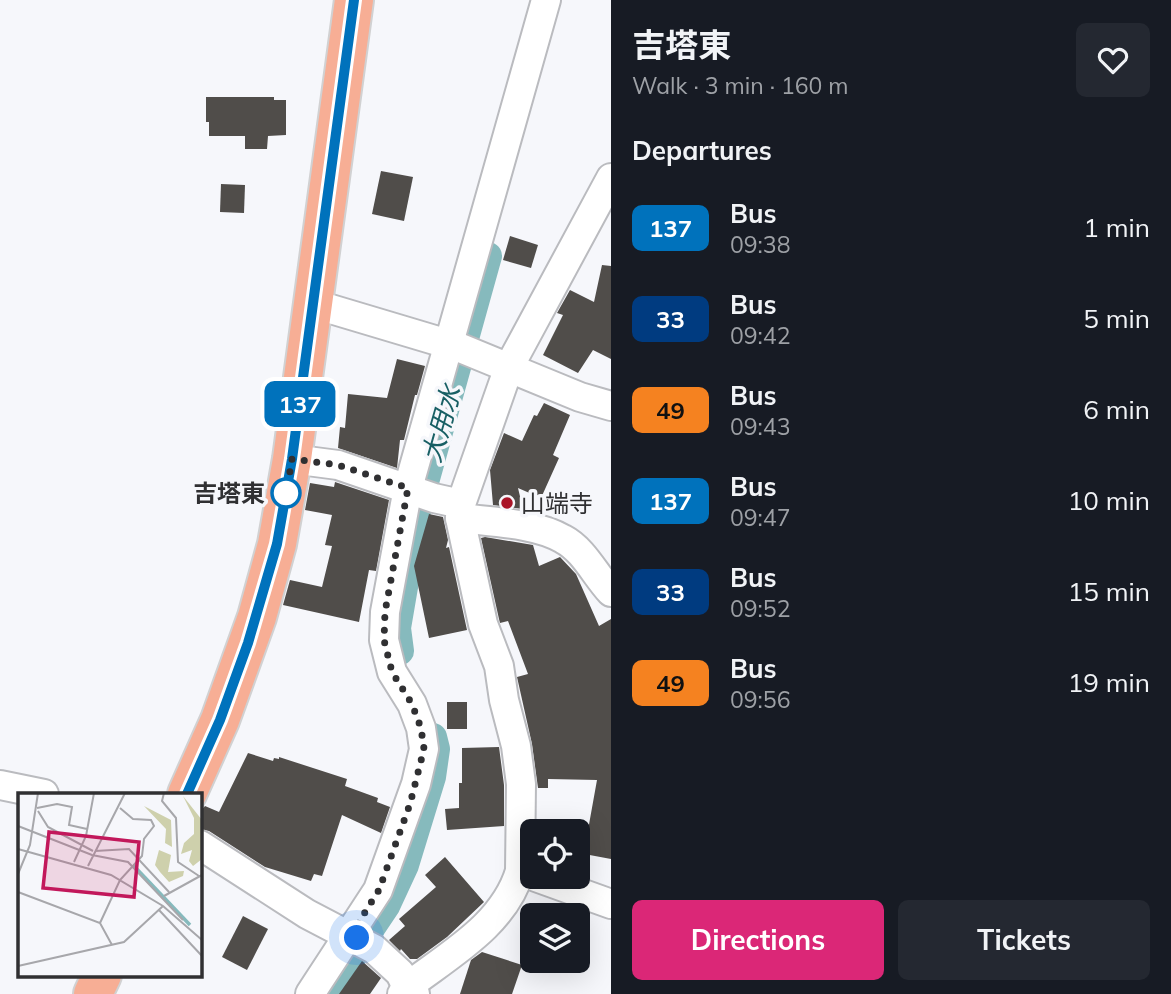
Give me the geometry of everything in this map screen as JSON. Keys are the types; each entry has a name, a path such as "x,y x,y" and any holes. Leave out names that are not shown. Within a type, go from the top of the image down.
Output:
{"main road":[{"path":"187,793 220,720 257,617 277,544 314,304 354,0"},
{"path":"93,994 102,976"}],"street":[{"path":"525,819 516,746 504,700 499,666 436,500 460,348 546,0"},
{"path":"310,994 379,890 416,784 424,749 421,728 412,704 392,672 384,640 385,612 436,500 611,177"},
{"path":"314,304 460,348 580,397 611,405"},
{"path":"292,459 338,465 436,500 564,539 584,558 611,592"},
{"path":"0,785 39,793"},
{"path":"201,846 307,914 374,949 400,973 408,992 490,922 520,886"},
{"path":"570,889 611,904"}],"building":[{"path":"206,97 274,97 274,100 286,100 286,135 268,136 267,149 245,149 245,136 209,136"},
{"path":"381,171 413,177 404,221 372,214"},
{"path":"221,184 245,185 244,213 220,212"},
{"path":"510,236 538,245 531,268 503,260"},
{"path":"602,265 611,266 611,359 593,350 578,373 543,355 563,315 557,313 570,290 594,302"},
{"path":"397,359 425,366 404,440 400,440 397,468 338,448 340,427 345,428 348,394 387,398"},
{"path":"544,403 570,415 553,455 559,458 541,498 518,488 523,509 493,505 490,470 504,433 522,441 534,415 537,416"},
{"path":"335,482 389,500 376,571 369,570 359,622 283,605 290,580 322,587 332,546 325,545 332,515 305,510 310,483 334,487"},
{"path":"429,514 443,517 448,540 446,548 449,547 467,630 429,638 414,566"},
{"path":"481,538 533,545 539,566 560,557 576,574 599,626 611,619 611,859 590,855 590,819 597,780 548,779 548,788 538,788 532,744 517,677 528,674 508,621 500,623"},
{"path":"447,702 467,702 467,729 447,729"},
{"path":"499,747 504,785 504,826 447,830 445,809 459,808 462,748"},
{"path":"248,753 273,761 279,757 347,779 345,786 378,798 377,802 390,807 381,833 342,815 322,876 314,874 311,881 265,867 209,831 201,829 201,811 205,806 219,812"},
{"path":"445,857 484,902 447,937 417,959 410,959 389,940 405,926 399,919 436,887 425,875"},
{"path":"243,916 268,929 247,970 222,957"},
{"path":"482,952 520,964 512,994 460,994 471,960"},
{"path":"362,961 381,978 370,994 339,994"}],"waterway":[{"name":"大用水","path":"400,651 397,628 417,511 488,256"},
{"name":"大用水","path":"327,994 386,906 405,865 432,777 436,749 433,737"}],"bus line":[{"name":"137","path":"187,793 220,720 248,643 277,544 314,304 354,0"}],"place":[{"name":"吉塔東","path":"286,493"},
{"name":"山端寺","path":"507,503"}],"route":[{"path":"286,493 285,501 292,459 338,465 408,488 385,612 384,640 392,672 412,704 421,728 424,749 410,804 379,890 350,936 357,938"}]}
